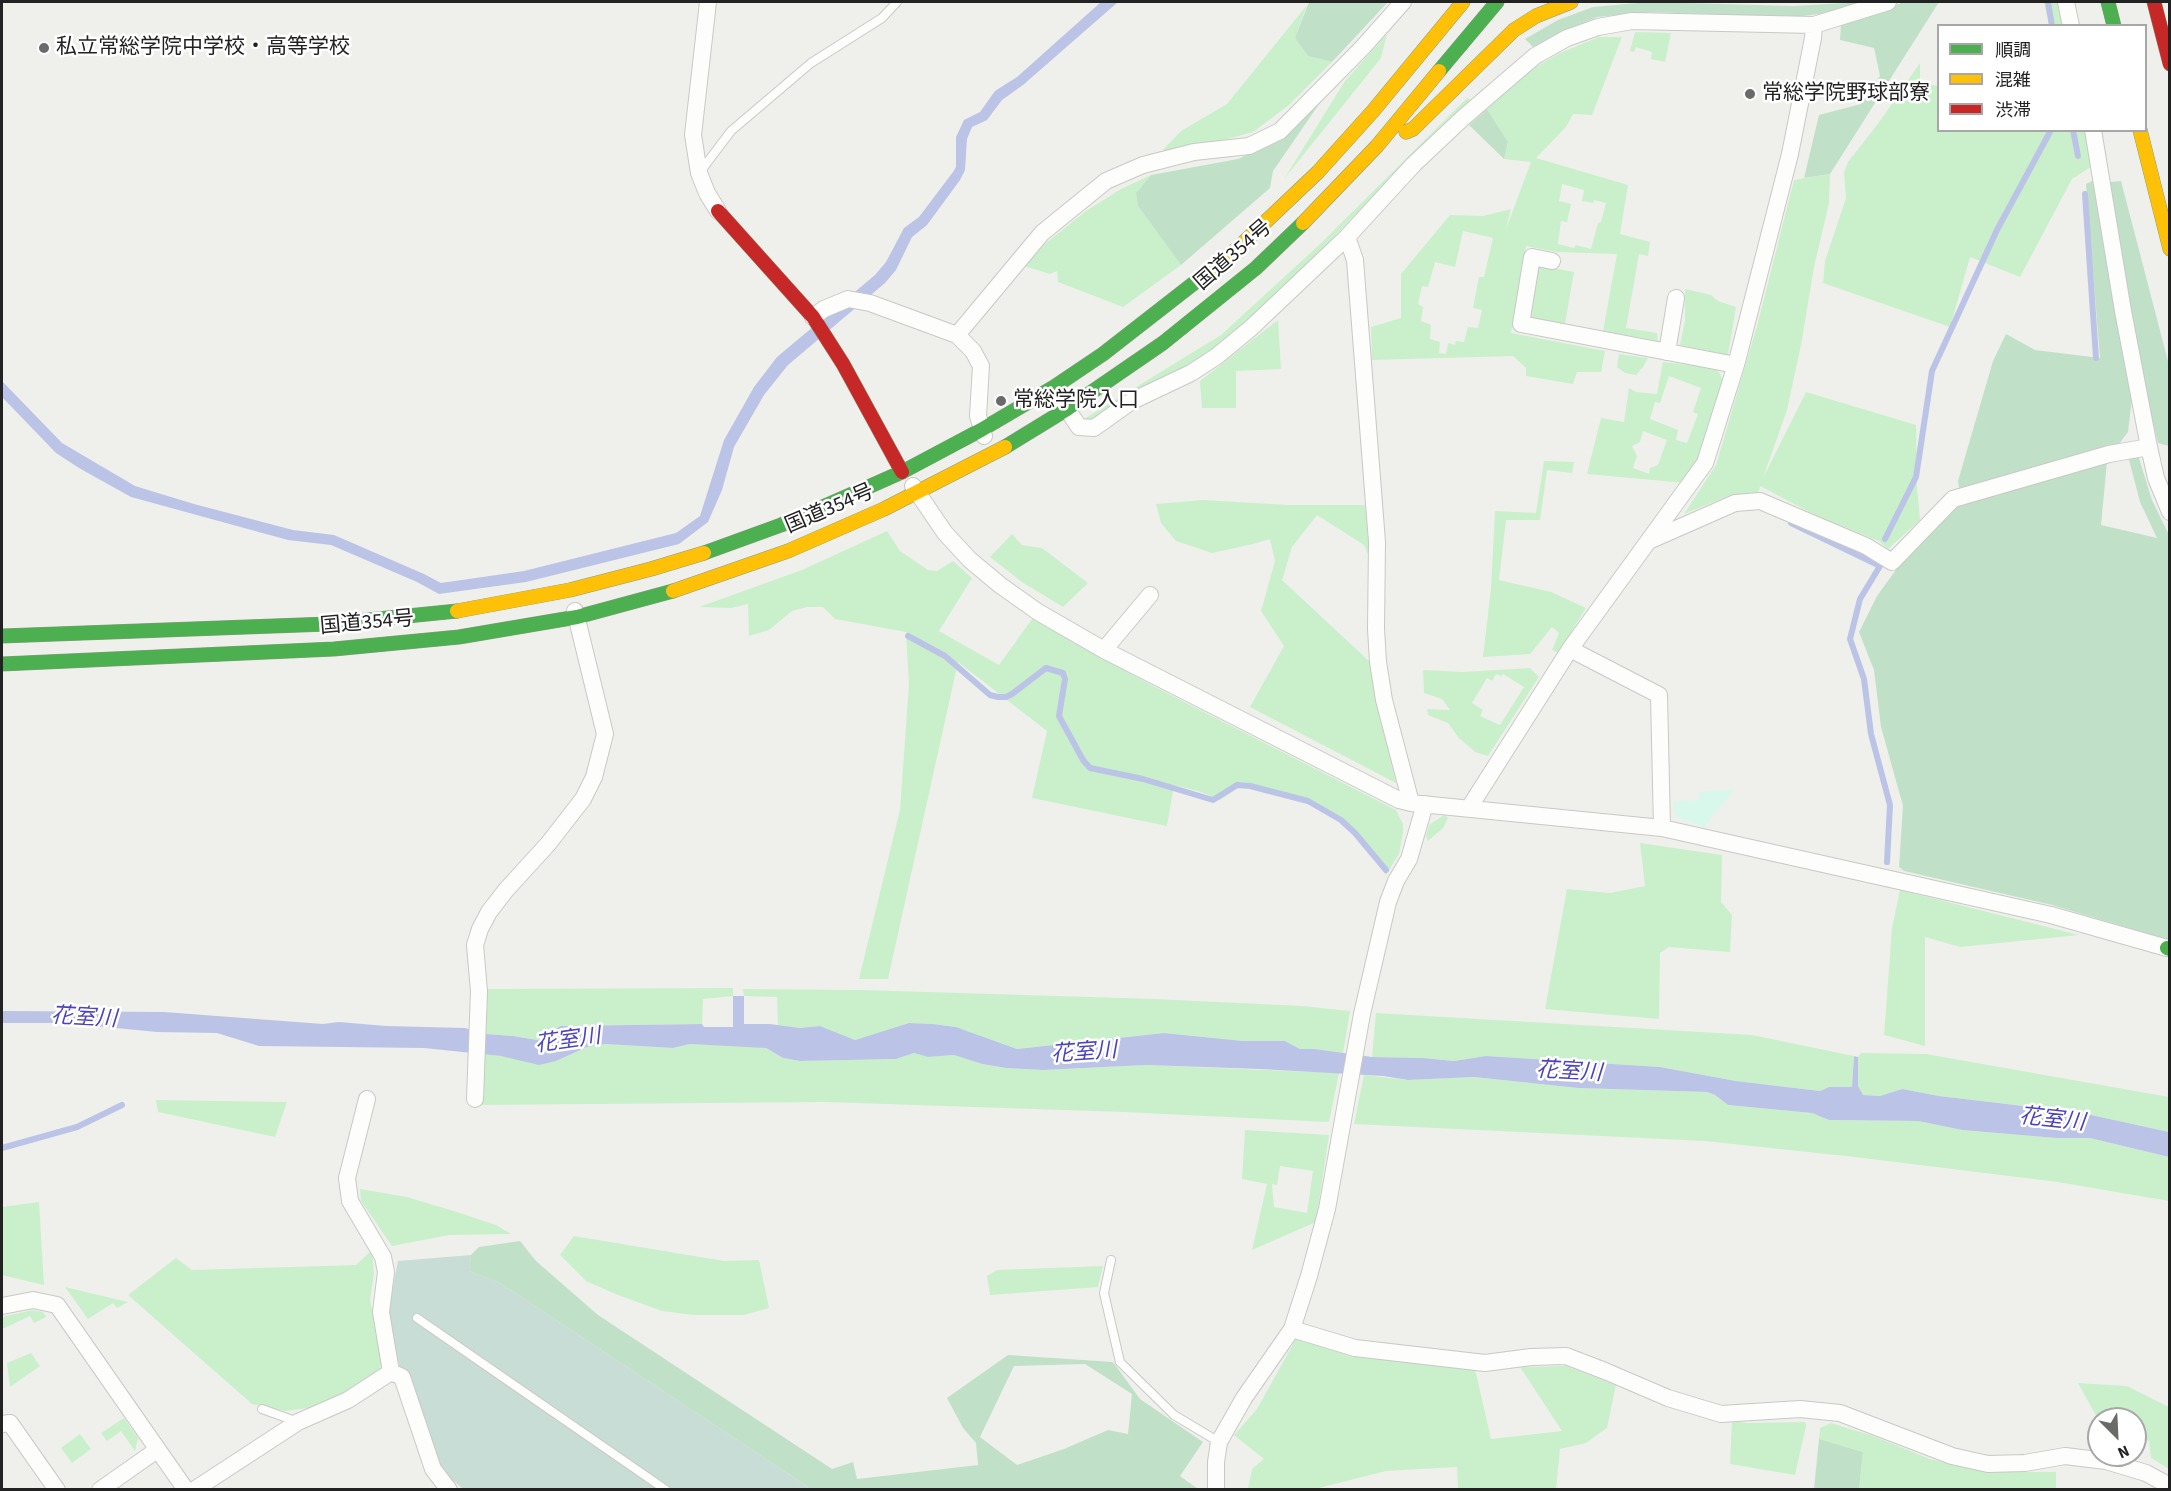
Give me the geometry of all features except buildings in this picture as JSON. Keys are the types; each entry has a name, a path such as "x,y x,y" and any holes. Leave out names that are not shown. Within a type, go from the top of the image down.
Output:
{"main road":[{"name":"国道354号","path":"2,636 328,624 455,611 570,590 717,548 781,525 903,472 981,430 1054,387 1140,327 1239,247 1318,172 1373,111 1463,2"},
{"name":"国道354号","path":"2,664 334,650 459,637 577,617 660,595 728,573 798,546 918,494 994,454 1067,409 1164,343 1256,268 1328,199 1377,146 1497,2"},
{"path":"1377,146 1413,129 1514,30 1536,16 1571,2"},
{"path":"2108,2 2114,24"},
{"path":"2154,2 2169,64"},
{"path":"1373,111 1390,74 1410,45"},
{"path":"2140,132 2169,249"},
{"path":"718,211 813,317 849,374 903,472"}],"street":[{"path":"708,2 693,135 699,173 718,211"},
{"path":"957,335 1042,233 1106,181 1143,165 1194,152 1249,146 1280,131 1364,47 1402,2"},
{"path":"1054,387 1079,427 1094,428 1132,401 1191,373 1217,356 1251,328 1347,237 1414,164 1499,86 1535,56 1567,38 1598,27 1632,21 1814,25 1888,2"},
{"path":"2066,2 2071,24"},
{"path":"1468,808 1570,649 1705,463 1736,365 1790,153 1814,25"},
{"path":"2093,132 2123,311 2157,456 2157,478 2169,512"},
{"path":"1216,1490 1219,1442 1244,1398 1292,1329 1322,1231 1362,1014 1388,902 1396,881 1409,859 1418,804 1384,700 1378,662 1377,542 1355,260 1347,237"},
{"path":"1551,261 1532,257 1521,324 1736,365"},
{"path":"813,317 848,298 870,303 957,335 974,351 981,366 977,402 981,430 994,454"},
{"path":"1666,352 1676,298"},
{"path":"1650,540 1691,524 1735,502 1760,501 1866,546 1893,562 1953,499 2109,454 2157,456"},
{"path":"903,472 945,533 970,560 1038,612 1104,650 1388,795 1418,804 1662,828 2051,915 2168,949"},
{"path":"475,1099 479,991 475,945 480,929 489,912 506,890 548,844 582,799 594,777 605,734 570,590"},
{"path":"1104,650 1150,595"},
{"path":"1570,649 1659,696 1662,828"},
{"path":"367,1100 347,1178 350,1201 383,1257 386,1272 381,1312 391,1372"},
{"path":"2,1306 33,1300 57,1305 186,1490"},
{"path":"1292,1329 1355,1348 1485,1363 1531,1357 1566,1356 1668,1398 1721,1414 1800,1410 1840,1413 1952,1456 1988,1464 2025,1463 2065,1456 2106,1461 2146,1473 2169,1486"},
{"path":"194,1490 298,1422 348,1400 391,1372"},
{"path":"391,1372 402,1377 433,1469 449,1490"},
{"path":"2,1424 10,1423 57,1490"},
{"path":"100,1490 157,1450"}],"lane":[{"path":"699,173 731,131 812,63 882,18 897,2"},
{"path":"1111,1260 1104,1293 1120,1362 1174,1415 1219,1442"},
{"path":"417,1318 666,1490"},
{"path":"262,1409 298,1422"}],"green space":[{"path":"1309,2 1388,2 1332,62 1308,56 1295,38"},
{"path":"1648,2 1793,6 1865,2 1819,14 1794,17 1650,12 1597,17 1533,47 1525,39 1558,20 1593,7"},
{"path":"1904,2 1939,2 1830,174 1804,178 1819,115 1861,104 1880,76 1874,48 1840,40 1841,25"},
{"path":"2044,2 2058,2 2064,24 2049,24"},
{"path":"1307,5 1295,38 1308,56 1332,62 1289,105 1253,132 1202,146 1162,151 1181,131 1227,104"},
{"path":"1635,32 1671,33 1665,62 1651,59 1652,52 1636,47 1634,52 1630,51"},
{"path":"1387,34 1381,58 1284,179 1345,81"},
{"path":"1599,37 1622,37 1592,115 1573,114 1566,127 1536,158 1628,185 1620,234 1650,242 1648,256 1639,254 1626,328 1657,333 1658,341 1603,331 1617,254 1557,252 1526,246 1511,333 1605,351 1601,372 1577,372 1573,384 1526,376 1526,368 1513,356 1372,360 1371,327 1401,318 1401,274 1450,215 1483,216 1511,209 1506,229 1531,162 1504,159 1508,142 1487,109 1515,79 1560,53","holes":["1562,184 1584,190 1582,201 1593,203 1594,200 1606,203 1591,249 1558,244 1561,221 1567,222 1571,204 1559,201","1463,231 1493,238 1484,277 1479,277 1473,308 1482,310 1478,328 1468,327 1464,342 1456,341 1455,345 1448,343 1446,354 1439,353 1440,342 1430,339 1431,325 1421,321 1423,307 1418,304 1422,286 1428,287 1435,262 1455,267"]},
{"path":"1920,63 1920,83 1937,86 1937,132 2086,132 2091,167 2072,179 2020,277 1970,257 1950,327 1823,283 1825,261 1846,198 1844,173 1848,162"},
{"path":"1324,97 1273,171 1270,188 1181,265 1138,206 1136,193 1151,175 1238,159 1282,138"},
{"path":"1467,98 1471,100 1445,122 1291,281 1254,314 1185,368 1092,420 1084,419 1221,335 1319,245"},
{"path":"1487,109 1508,142 1504,159 1469,125"},
{"path":"1830,174 1829,203 1814,267 1787,410 1763,478 1806,392 1916,425 1920,520 1888,549 1879,541 1817,516 1760,486 1758,493 1726,497 1684,514 1716,465 1757,326 1794,180"},
{"path":"1151,175 1136,193 1138,206 1181,265 1123,307 1058,282 1057,271 1050,274 1024,266 1046,243 1086,211 1121,189"},
{"path":"2094,180 2133,390 2128,432 2116,448 1960,493 1958,481 1993,361 2006,334 2035,350 2100,358 2086,184"},
{"path":"2121,181 2169,365 2169,446 2158,443 2144,385 2110,182"},
{"path":"1537,265 1574,272 1565,324 1531,319"},
{"path":"1685,289 1711,295 1718,301 1736,307 1728,355 1680,345 1685,320"},
{"path":"1278,320 1281,369 1236,371 1236,408 1202,408 1200,381"},
{"path":"1619,354 1648,358 1636,375 1625,373 1617,367"},
{"path":"1663,362 1715,368 1723,381 1705,442 1686,483 1587,474 1601,418 1624,422 1629,388 1636,392 1657,394","holes":["1669,376 1701,388 1693,412 1698,414 1687,443 1676,440 1678,430 1650,419 1655,402 1660,403","1643,431 1667,440 1658,465 1650,468 1649,474 1633,468 1637,456 1632,446 1640,442"]},
{"path":"2138,455 2152,500 2169,535 2169,940 2052,905 1904,871 1899,867 1903,806 1881,727 1874,670 1859,632 1877,596 1908,553 1955,507 2107,462 2101,525 2157,538 2140,502 2128,456"},
{"path":"1544,461 1574,462 1572,473 1547,470 1540,520 1506,520 1499,580 1551,592 1586,608 1558,653 1552,650 1559,633 1552,627 1530,654 1483,657 1491,588 1495,511 1536,513"},
{"path":"1203,500 1288,505 1365,505 1370,559 1364,545 1317,515 1292,547 1282,580 1370,662 1396,783 1250,707 1284,646 1261,611 1275,561 1270,539 1212,553 1176,541 1161,523 1156,504"},
{"path":"887,531 900,551 928,570 937,571 953,561 972,578 939,631 999,665 1032,619 1155,687 1396,810 1403,824 1403,832 1399,854 1386,875 1350,828 1310,799 1246,783 1220,800 1174,785 1167,826 1032,798 1047,731 958,662 888,979 859,979 900,810 909,684 906,632 835,619 823,607 807,607 792,611 769,630 749,636 748,604 731,608 699,607 802,570"},
{"path":"1012,534 1022,545 1042,548 1088,583 1063,607 1022,582 990,557"},
{"path":"1530,668 1539,677 1488,756 1475,752 1459,738 1448,723 1428,715 1427,709 1450,710 1442,699 1424,693 1423,670 1463,672","holes":["1496,674 1501,676 1503,674 1524,687 1500,725 1480,716 1483,710 1472,703 1487,678 1492,681"]},
{"path":"1735,789 1704,827 1677,817 1674,811 1673,802 1698,800 1699,792"},
{"path":"1444,815 1448,818 1443,828 1428,841 1426,836 1429,825"},
{"path":"1640,843 1722,855 1721,902 1732,915 1730,952 1669,947 1660,953 1659,1019 1545,1009 1567,889 1610,893 1645,886"},
{"path":"1900,890 2079,935 1960,947 1925,937 1925,1046 1884,1035 1892,928"},
{"path":"733,988 733,996 703,999 702,1024 560,1026 551,1034 537,1040 486,1034 487,989"},
{"path":"743,989 862,990 1155,999 1302,1006 1350,1011 1343,1053 1300,1049 1285,1041 1243,1041 1164,1033 1017,1049 956,1027 933,1024 909,1023 855,1040 820,1026 800,1028 778,1025 777,997 744,996"},
{"path":"1376,1013 1752,1035 1854,1056 1852,1087 1829,1087 1820,1091 1736,1081 1660,1067 1486,1056 1454,1061 1372,1057"},
{"path":"605,1044 673,1048 690,1044 753,1046 766,1048 783,1058 800,1061 896,1059 914,1053 928,1057 954,1055 982,1064 1043,1070 1146,1065 1339,1073 1329,1122 1124,1112 825,1102 480,1105 482,1054 556,1061 587,1047"},
{"path":"1861,1053 1926,1054 2169,1097 2169,1132 2082,1113 1939,1096 1902,1089 1880,1096 1862,1095 1858,1086 1858,1057"},
{"path":"1364,1075 1408,1080 1474,1077 1578,1088 1707,1092 1728,1105 1812,1113 1829,1120 1918,1121 1962,1130 2056,1138 2090,1138 2169,1157 2169,1201 2058,1182 1705,1141 1354,1124"},
{"path":"156,1100 287,1102 275,1137 158,1112"},
{"path":"1245,1130 1329,1135 1316,1222 1252,1250 1267,1184 1242,1179","holes":["1280,1166 1313,1171 1307,1213 1274,1207 1272,1184 1277,1185"]},
{"path":"360,1189 407,1197 496,1225 511,1234 449,1235 392,1246 361,1201"},
{"path":"39,1202 44,1285 2,1275 2,1207"},
{"path":"574,1236 724,1261 759,1260 769,1308 744,1315 694,1315 662,1311 618,1295 586,1281 560,1255"},
{"path":"520,1241 536,1261 598,1315 832,1469 853,1462 857,1479 978,1465 976,1443 963,1428 947,1398 1008,1355 1113,1362 1140,1399 1203,1442 1180,1476 1198,1489 806,1489 808,1487 500,1283 469,1271 471,1255 479,1247","holes":["1085,1364 1132,1394 1128,1434 1108,1430 1064,1449 1017,1465 980,1437 1014,1366"]},
{"path":"372,1250 374,1274 370,1300 382,1352 380,1372 344,1395 316,1407 285,1411 252,1404 128,1295 176,1258 192,1270 356,1265"},
{"path":"1103,1266 1098,1287 990,1295 987,1276 997,1270"},
{"path":"65,1287 128,1302 117,1308 113,1303 88,1319"},
{"path":"32,1310 43,1312 46,1317 34,1323 30,1316 2,1329 2,1317"},
{"path":"1297,1337 1349,1356 1475,1369 1491,1439 1562,1431 1520,1367 1566,1366 1616,1385 1607,1428 1586,1443 1560,1449 1556,1489 1458,1489 1457,1467 1386,1471 1315,1489 1248,1489 1252,1469 1264,1459 1234,1435 1257,1409"},
{"path":"31,1353 40,1366 10,1387 7,1363"},
{"path":"2078,1383 2127,1386 2169,1407 2169,1469 2151,1458 2149,1441 2147,1440 2147,1407 2091,1407"},
{"path":"124,1418 138,1438 135,1451 121,1431 107,1441 101,1433"},
{"path":"1732,1421 1746,1423 1805,1422 1795,1475 1730,1464"},
{"path":"1831,1423 1873,1436 1930,1459 1966,1468 2011,1472 2056,1472 2056,1489 1859,1489 1863,1452 1819,1439 1820,1428"},
{"path":"80,1434 91,1449 72,1463 61,1448"},
{"path":"1819,1439 1863,1452 1859,1489 1814,1489"}],"shaded area":[{"path":"471,1255 469,1271 500,1283 808,1487 806,1490 463,1489 441,1470 410,1376 399,1365 388,1311 398,1261"}],"water":[{"path":"1101,2 1118,2 1023,85 1002,100 987,120 972,127 967,139 965,170 960,180 927,225 912,237 896,270 885,283 788,365 764,395 734,447 722,490 708,522 679,544 526,582 439,594 417,582 331,545 288,540 131,497 56,453 2,397 2,381 62,443 135,486 293,530 334,535 441,583 524,571 676,533 700,516 724,440 754,387 777,357 875,275 886,262 904,228 919,217 953,172 956,167 956,137 964,120 980,112 995,91 1017,77"},
{"name":"花室川","path":"733,996 744,996 744,1024 770,1024 800,1028 820,1026 855,1040 909,1023 933,1024 956,1027 1017,1049 1164,1033 1243,1041 1285,1041 1300,1049 1372,1057 1454,1061 1486,1056 1660,1067 1736,1081 1820,1091 1829,1087 1852,1087 1854,1056 1858,1057 1858,1086 1863,1095 1880,1096 1902,1089 1939,1096 2082,1113 2169,1132 2169,1157 2090,1138 2056,1138 1962,1130 1918,1121 1829,1120 1812,1113 1728,1105 1707,1092 1578,1088 1474,1077 1408,1080 1383,1076 1146,1065 1043,1070 982,1064 954,1055 928,1057 914,1053 896,1059 800,1061 783,1058 766,1048 690,1044 673,1048 605,1044 587,1047 556,1061 539,1065 501,1056 424,1048 259,1046 217,1033 157,1032 64,1023 2,1023 2,1011 164,1012 323,1024 339,1022 465,1028 486,1034 537,1040 551,1034 560,1026 702,1024 704,1027 733,1027"}],"waterway":[{"path":"2048,2 2052,24"},
{"path":"1885,539 1916,477 1932,371 1997,230 2050,132"},
{"path":"2073,132 2078,156"},
{"path":"2085,194 2096,358"},
{"path":"1791,523 1880,566 1860,599 1850,639 1864,679 1871,734 1890,805 1887,862"},
{"path":"908,636 945,656 990,695 998,697 1012,694 1046,668 1063,673 1065,679 1059,716 1083,760 1090,768 1143,779 1213,800 1237,785 1250,786 1308,801 1341,820 1386,870"},
{"path":"2,1148 77,1127 122,1105"}],"traffic: fast":[{"path":"1439,71 1497,2"},
{"path":"2108,2 2114,24"},
{"path":"1005,447 1067,409 1163,343 1256,268 1303,223"},
{"path":"704,553 781,525 902,472 981,430 1054,387 1103,354 1207,273"},
{"path":"2,664 334,649 459,637 577,617 673,591"},
{"path":"2,636 328,624 457,611"}],"traffic: slow":[{"path":"1207,273 1239,247 1318,172 1373,111 1463,2"},
{"path":"1406,132 1413,129 1514,30 1536,16 1571,2"},
{"path":"1303,223 1377,146 1439,71"},
{"path":"2141,132 2170,249"},
{"path":"673,591 788,551 884,509 1005,447"},
{"path":"457,611 570,590 704,553"}],"traffic: jam":[{"path":"2154,2 2170,64"},
{"path":"718,211 813,317 843,364 902,472"}],"place":[{"name":"私立常総学院中学校・高等学校","path":"44,48"},
{"name":"常総学院野球部寮","path":"1750,94"},
{"name":"常総学院入口","path":"1001,401"}]}
